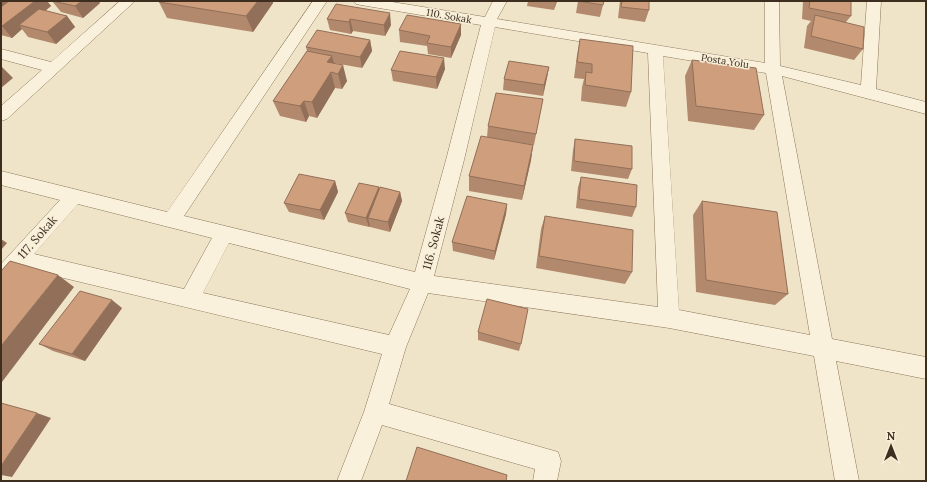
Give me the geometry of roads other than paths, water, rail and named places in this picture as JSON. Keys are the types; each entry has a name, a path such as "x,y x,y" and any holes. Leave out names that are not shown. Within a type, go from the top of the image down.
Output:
{"street":[{"path":"1,115 128,1"},
{"path":"172,221 320,1"},
{"name":"110. Sokak","path":"361,1 489,22"},
{"name":"116. Sokak","path":"349,481 375,412 395,346 422,283 456,160 489,22 500,1"},
{"path":"772,1 773,69 847,481"},
{"path":"868,92 874,1"},
{"name":"Posta Yolu","path":"489,22 773,69 926,108"},
{"path":"655,50 669,318"},
{"path":"1,54 54,68"},
{"path":"1,178 422,283 669,318 926,368"},
{"name":"117. Sokak","path":"1,278 74,196"},
{"path":"188,299 224,234"},
{"path":"18,259 395,346"},
{"path":"375,412 549,461 545,481"}]}
